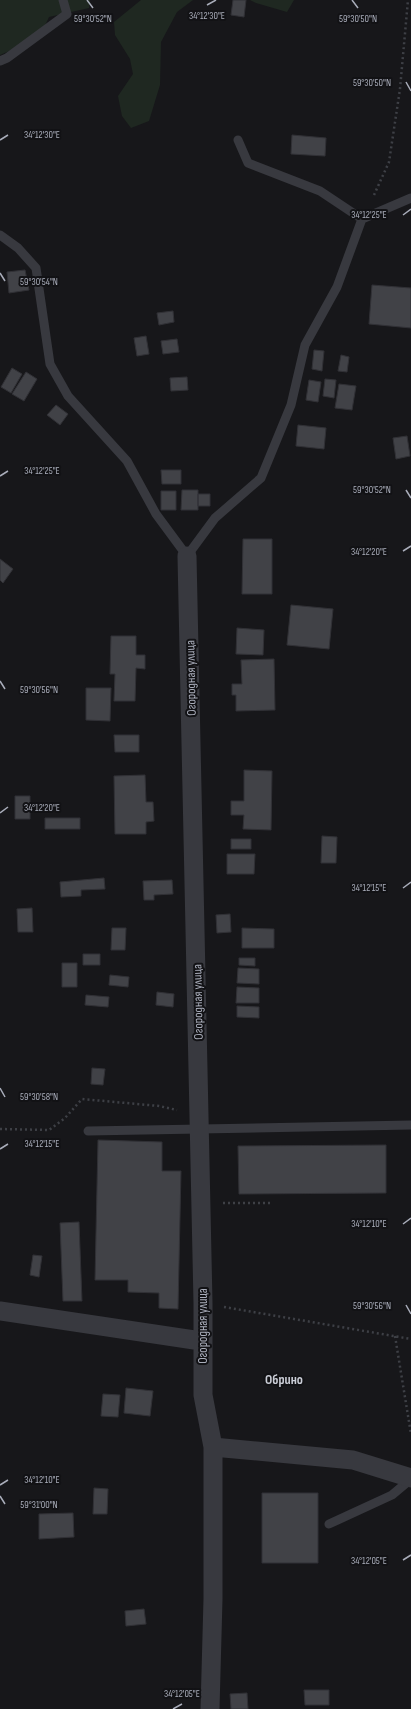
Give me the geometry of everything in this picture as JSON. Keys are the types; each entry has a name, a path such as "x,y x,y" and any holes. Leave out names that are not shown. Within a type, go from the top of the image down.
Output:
{"street":[{"name":"Огородная улица","path":"187,556 203,1304 203,1395 213,1448 213,1600 210,1709"},
{"path":"0,1311 202,1341"},
{"path":"213,1448 353,1460 411,1478"}],"lane":[{"path":"0,61 7,58 66,14 63,0"},
{"path":"238,140 248,162 320,191 362,219"},
{"path":"0,235 18,248 36,268 50,364 68,396 127,461 156,514 187,556 215,518 261,478 291,405 305,345 337,287 362,219 411,198"},
{"path":"88,1131 411,1125"},
{"path":"329,1524 392,1495 411,1478"}],"path":[{"path":"362,219 389,162 400,88 408,0"},
{"path":"200,1203 271,1203"},
{"path":"203,1304 411,1339"},
{"path":"395,1336 411,1434"}],"shaded area":[{"path":"0,0 90,0 89,8 49,17 39,38 0,55"},
{"path":"141,0 193,0 177,12 161,42 160,85 149,121 131,128 122,116 118,96 133,74 130,59 115,35 114,22"},
{"path":"250,0 294,0 287,12"}],"building":[{"path":"233,0 246,0 244,17 231,15"},
{"path":"292,135 326,138 325,156 291,154"},
{"path":"25,270 29,290 9,293 7,272"},
{"path":"372,285 411,288 411,328 369,324"},
{"path":"173,311 174,322 159,325 157,313"},
{"path":"146,336 149,354 137,356 134,338"},
{"path":"177,339 179,352 163,354 161,341"},
{"path":"314,350 324,351 322,371 312,369"},
{"path":"341,355 349,357 347,372 338,371"},
{"path":"12,368 22,374 11,393 1,387"},
{"path":"26,372 37,379 24,401 12,394"},
{"path":"187,377 188,390 171,391 170,378"},
{"path":"325,379 336,380 334,398 323,396"},
{"path":"309,380 321,382 318,402 306,400"},
{"path":"339,384 356,386 352,410 335,408"},
{"path":"56,405 68,414 60,425 47,415"},
{"path":"298,425 326,428 324,449 296,446"},
{"path":"407,436 410,456 396,459 393,438"},
{"path":"161,470 181,470 181,484 162,484"},
{"path":"182,490 198,490 198,510 181,510"},
{"path":"161,491 176,491 176,510 161,510"},
{"path":"198,494 210,494 210,506 198,506"},
{"path":"243,539 272,539 272,594 242,594"},
{"path":"0,559 13,569 3,583 0,580"},
{"path":"291,605 333,609 329,649 287,645"},
{"path":"237,628 264,630 263,655 236,654"},
{"path":"111,636 136,636 136,655 145,655 145,669 136,668 135,701 114,701 115,674 110,674"},
{"path":"274,659 275,710 236,711 236,695 232,695 232,684 242,684 241,660"},
{"path":"86,688 111,688 110,721 86,720"},
{"path":"114,735 139,735 139,752 115,752"},
{"path":"244,770 272,771 271,830 243,829 244,815 231,815 231,801 244,801"},
{"path":"145,775 146,802 153,802 154,821 146,822 146,834 115,834 114,776"},
{"path":"15,796 30,796 30,819 15,819"},
{"path":"45,818 80,818 80,829 45,829"},
{"path":"322,836 337,837 336,863 321,863"},
{"path":"231,839 251,839 251,849 231,849"},
{"path":"227,854 255,854 254,874 227,874"},
{"path":"104,878 105,889 81,890 81,896 61,897 60,882"},
{"path":"172,880 173,894 154,895 154,900 144,900 143,881"},
{"path":"32,908 33,932 18,932 17,909"},
{"path":"230,914 231,932 217,933 216,915"},
{"path":"112,928 126,928 125,950 111,950"},
{"path":"242,928 274,929 274,948 242,948"},
{"path":"83,954 100,954 100,965 83,965"},
{"path":"239,958 255,958 255,966 239,965"},
{"path":"62,963 77,963 77,987 62,987"},
{"path":"238,968 259,969 259,984 237,983"},
{"path":"110,975 129,977 128,987 109,985"},
{"path":"237,987 259,988 259,1003 236,1003"},
{"path":"157,992 174,994 173,1007 156,1005"},
{"path":"86,995 109,997 108,1007 85,1005"},
{"path":"237,1006 259,1007 259,1018 237,1017"},
{"path":"92,1068 105,1069 103,1085 91,1084"},
{"path":"98,1140 162,1142 162,1171 181,1171 178,1309 159,1308 159,1293 128,1292 128,1280 95,1280"},
{"path":"386,1145 386,1193 239,1194 238,1146"},
{"path":"79,1222 82,1301 63,1301 60,1223"},
{"path":"33,1255 42,1256 39,1277 30,1275"},
{"path":"126,1388 153,1391 150,1416 124,1413"},
{"path":"103,1394 120,1395 118,1417 101,1416"},
{"path":"94,1488 108,1489 107,1514 93,1514"},
{"path":"262,1493 318,1493 318,1563 262,1563"},
{"path":"73,1513 74,1537 39,1539 39,1514"},
{"path":"144,1609 146,1624 126,1626 125,1611"},
{"path":"304,1690 329,1690 329,1705 305,1705"},
{"path":"247,1693 248,1709 231,1709 230,1694"}],"district":[{"name":"Обрино","path":"284,1379"}]}
